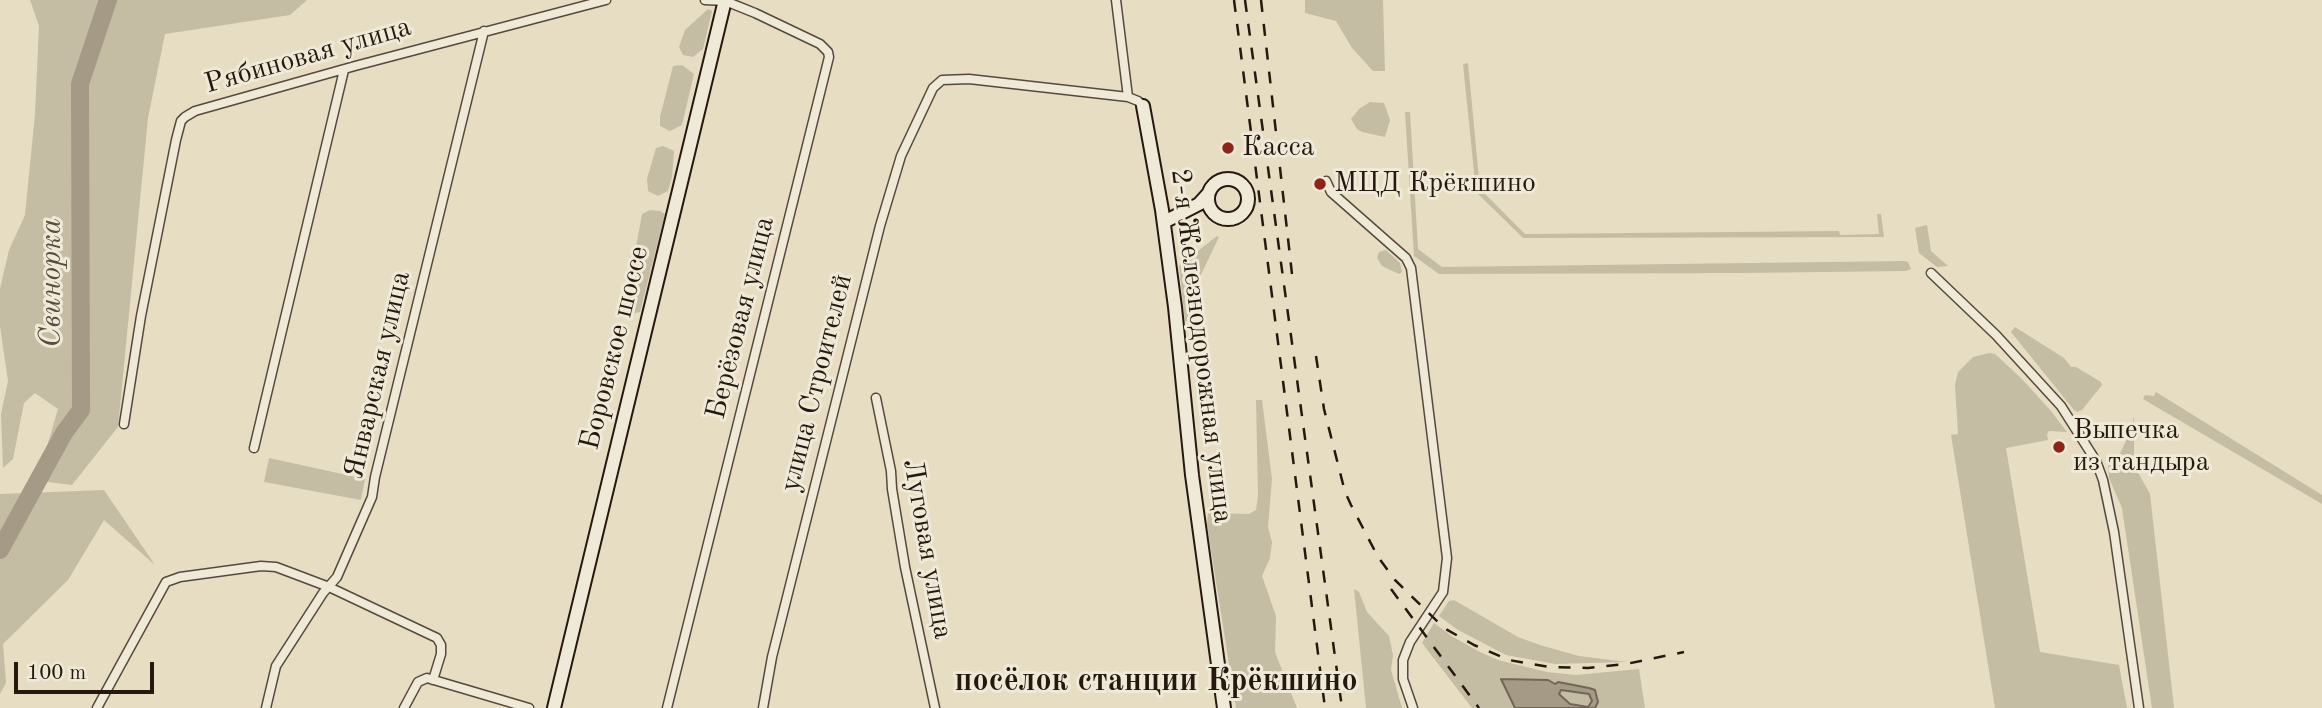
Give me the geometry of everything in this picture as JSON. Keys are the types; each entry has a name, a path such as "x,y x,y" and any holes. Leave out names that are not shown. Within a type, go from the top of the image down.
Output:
{"main road":[{"name":"Боровское шоссе","path":"554,708 725,1"},
{"name":"2-я Железнодорожная улица","path":"1143,106 1164,222 1179,335 1192,475 1224,708"},
{"path":"1164,222 1205,202"}],"street":[{"name":"Рябиновая улица","path":"124,424 141,316 176,140 181,121 185,117 195,111 606,0"},
{"path":"705,0 725,1"},
{"path":"1116,0 1128,97"},
{"name":"Берёзовая улица","path":"667,708 829,57 820,44 725,1"},
{"name":"Январская улица","path":"266,708 276,666 337,577 372,497 484,31"},
{"path":"254,448 344,70"},
{"name":"улица Строителей","path":"764,708 772,657 880,226 904,149 933,88 942,80 969,79 1128,97"},
{"name":"2-я Железнодорожная улица","path":"1128,97 1139,101 1143,106"},
{"path":"1326,181 1331,192 1406,258 1411,268 1447,558 1443,592 1410,642 1403,660 1403,679 1413,708"},
{"path":"1931,273 2025,366 2061,406 2090,448 2103,480 2114,532 2139,708"},
{"name":"Луговая улица","path":"876,398 891,471 891,486 905,567 934,708"},
{"path":"97,708 163,587 171,579 269,566 329,587 437,638 442,645 441,654 430,679"},
{"path":"404,708 418,682 430,679 529,708"}],"shaded area":[{"path":"30,0 307,0 290,15 165,34 148,118 118,427 72,485 48,482 46,450 58,409 35,393 24,403 13,459 3,468 1,414 8,381 0,326 0,289 9,250 25,215 35,114 39,26"},
{"path":"1305,0 1383,0 1385,71 1373,71 1352,48 1336,21 1305,13"},
{"path":"708,9 712,11 703,49 693,57 683,55 679,47 685,30"},
{"path":"1468,63 1480,189 1525,234 1839,231 1840,235 1879,234 1877,214 1881,214 1884,237 1523,238 1476,192 1463,64"},
{"path":"682,65 694,74 682,125 670,131 660,126 660,117 673,66"},
{"path":"1370,102 1384,103 1390,120 1385,137 1362,132 1351,119 1359,109"},
{"path":"1405,112 1410,112 1418,249 1442,267 1904,261 1908,262 1911,269 1742,273 1439,274 1414,256"},
{"path":"663,146 674,151 672,177 668,191 658,196 648,191 647,179 656,148"},
{"path":"650,210 665,214 640,312 631,314 627,299 642,214"},
{"path":"1927,225 1931,251 1948,266 1937,267 1919,253 1915,228"},
{"path":"1219,237 1197,283 1200,307 1190,321 1185,321 1179,266"},
{"path":"1386,250 1400,263 1402,272 1399,274 1382,266 1377,258 1379,252"},
{"path":"2015,327 2064,358 2071,367 2076,367 2101,382 2102,385 2082,410 2074,410 2011,332"},
{"path":"1995,354 2023,380 2067,432 2049,431 2048,440 2006,448 2040,652 2119,665 2127,708 1995,708 1951,435 1958,434 1955,385 1958,372 1973,357"},
{"path":"2156,392 2322,495 2322,504 2143,399 2145,395 2154,396"},
{"path":"1256,400 1262,400 1272,479 1268,527 1272,542 1270,558 1262,576 1276,616 1275,652 1297,708 1236,708 1207,525 1208,513 1249,514 1256,510"},
{"path":"2134,415 2134,458 2136,469 2150,494 2174,708 2152,708 2122,508 2109,478 2108,464 2113,466 2117,460 2131,430"},
{"path":"269,458 365,479 361,500 264,482"},
{"path":"104,490 155,565 104,520 68,580 3,644 6,683 0,694 0,494"},
{"path":"1354,589 1359,592 1367,612 1389,636 1393,655 1391,670 1402,708 1366,708"},
{"path":"1454,600 1518,637 1540,645 1579,656 1627,662 1555,664 1506,655 1458,630 1439,616 1449,601"},
{"path":"1434,623 1453,637 1498,660 1547,672 1576,675 1639,669 1645,708 1472,708 1422,643"},
{"path":"1501,679 1548,680 1555,684 1558,682 1589,688 1595,690 1598,702 1595,708 1515,708","holes":["1561,690 1589,694 1592,701 1588,707 1570,704 1559,694"]}],"waterway":[{"name":"Свинорка","path":"0,550 64,433 81,410 80,84 108,0"}],"railway":[{"path":"1234,0 1325,708"},
{"path":"1245,0 1342,708"},
{"path":"1261,0 1292,274"},
{"path":"1316,356 1324,409 1345,492 1351,505 1378,557 1395,580 1444,628 1509,660 1549,667 1588,668 1626,664 1684,652"},
{"path":"1391,589 1479,708"}],"place":[{"name":"Касса","path":"1228,148"},
{"name":"МЦД Крёкшино","path":"1320,184"},
{"name":"Выпечка из тандыра","path":"2059,447"}],"district":[{"name":"посёлок станции Крёкшино","path":"1156,682"}]}
